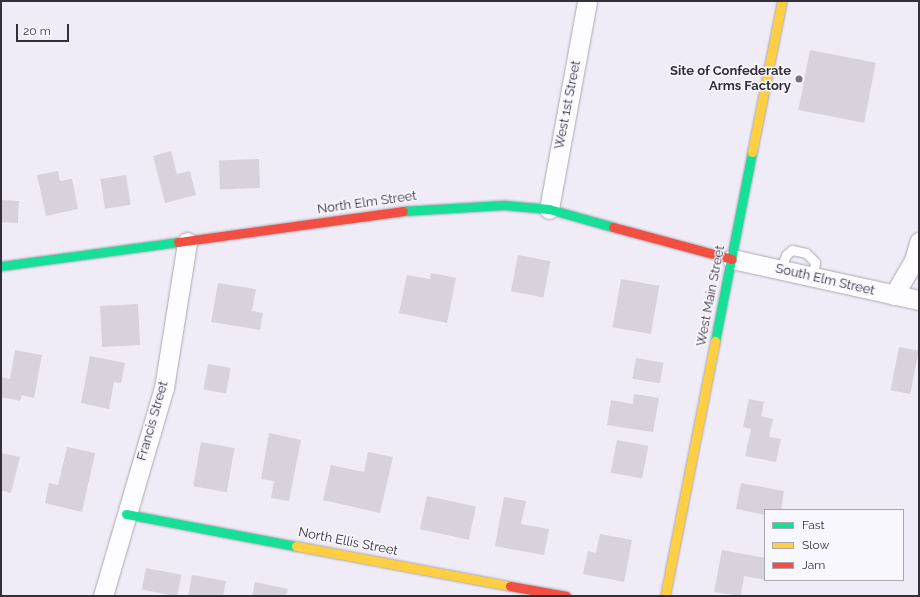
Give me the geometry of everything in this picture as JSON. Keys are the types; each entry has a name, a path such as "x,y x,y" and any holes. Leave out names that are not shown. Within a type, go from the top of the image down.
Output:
{"street":[{"name":"West 1st Street","path":"549,209 587,1"},
{"name":"West Main Street","path":"665,596 782,1"},
{"name":"North Elm Street","path":"1,266 187,242 418,209 504,205 549,209 732,259"},
{"name":"Francis Street","path":"103,596 164,388 187,242"},
{"path":"894,295 914,261 919,242"},
{"name":"South Elm Street","path":"732,259 919,300"},
{"name":"North Ellis Street","path":"126,514 566,596"}],"building":[{"path":"810,50 876,63 864,123 798,110"},
{"path":"171,151 177,174 190,171 196,195 165,203 153,156"},
{"path":"259,159 260,188 220,189 219,160"},
{"path":"58,171 60,181 72,179 78,209 46,216 37,175"},
{"path":"126,175 131,205 105,209 100,179"},
{"path":"1,200 19,201 18,223 1,222"},
{"path":"518,255 550,261 543,298 511,291"},
{"path":"431,273 456,278 447,323 399,313 407,275 430,279"},
{"path":"621,279 659,286 651,334 612,327"},
{"path":"218,283 256,289 252,311 263,313 260,330 211,322"},
{"path":"138,304 140,345 102,347 100,306"},
{"path":"899,347 919,351 910,394 891,390"},
{"path":"15,350 42,355 34,398 22,395 20,401 1,397 1,377 10,379"},
{"path":"90,356 125,363 121,383 114,382 109,409 81,403"},
{"path":"636,358 664,363 660,384 632,379"},
{"path":"208,364 231,368 226,394 203,390"},
{"path":"634,394 659,398 653,432 607,425 611,400 633,404"},
{"path":"749,399 764,402 761,416 773,419 769,437 781,439 776,462 745,456 751,429 743,427"},
{"path":"269,433 301,440 289,501 271,498 274,481 261,479"},
{"path":"617,440 648,446 642,478 611,472"},
{"path":"201,442 234,448 227,492 193,486"},
{"path":"67,447 95,453 82,512 45,503 49,483 58,485"},
{"path":"368,452 393,457 380,513 323,500 331,465 364,472"},
{"path":"1,453 20,457 11,493 1,490"},
{"path":"741,483 784,491 781,509 764,509 764,515 736,509"},
{"path":"427,496 476,506 469,540 420,529"},
{"path":"504,497 526,501 521,524 549,529 544,555 495,546"},
{"path":"600,534 632,540 624,582 583,574 588,551 596,553"},
{"path":"722,550 764,558 764,580 744,576 741,596 714,592"},
{"path":"146,568 181,575 177,596 142,590"},
{"path":"192,575 226,581 223,596 188,596"},
{"path":"255,582 288,589 286,596 252,596"}],"traffic: fast":[{"path":"715,341 752,152"},
{"path":"403,211 504,205 549,209 613,227"},
{"path":"1,266 178,242"},
{"path":"126,514 296,546"}],"traffic: slow":[{"path":"752,152 782,1"},
{"path":"665,596 715,341"},
{"path":"296,546 510,586"}],"traffic: jam":[{"path":"178,242 403,211"},
{"path":"613,227 732,259"},
{"path":"510,586 566,596"}],"place":[{"name":"Site of Confederate Arms Factory","path":"799,79"}]}
